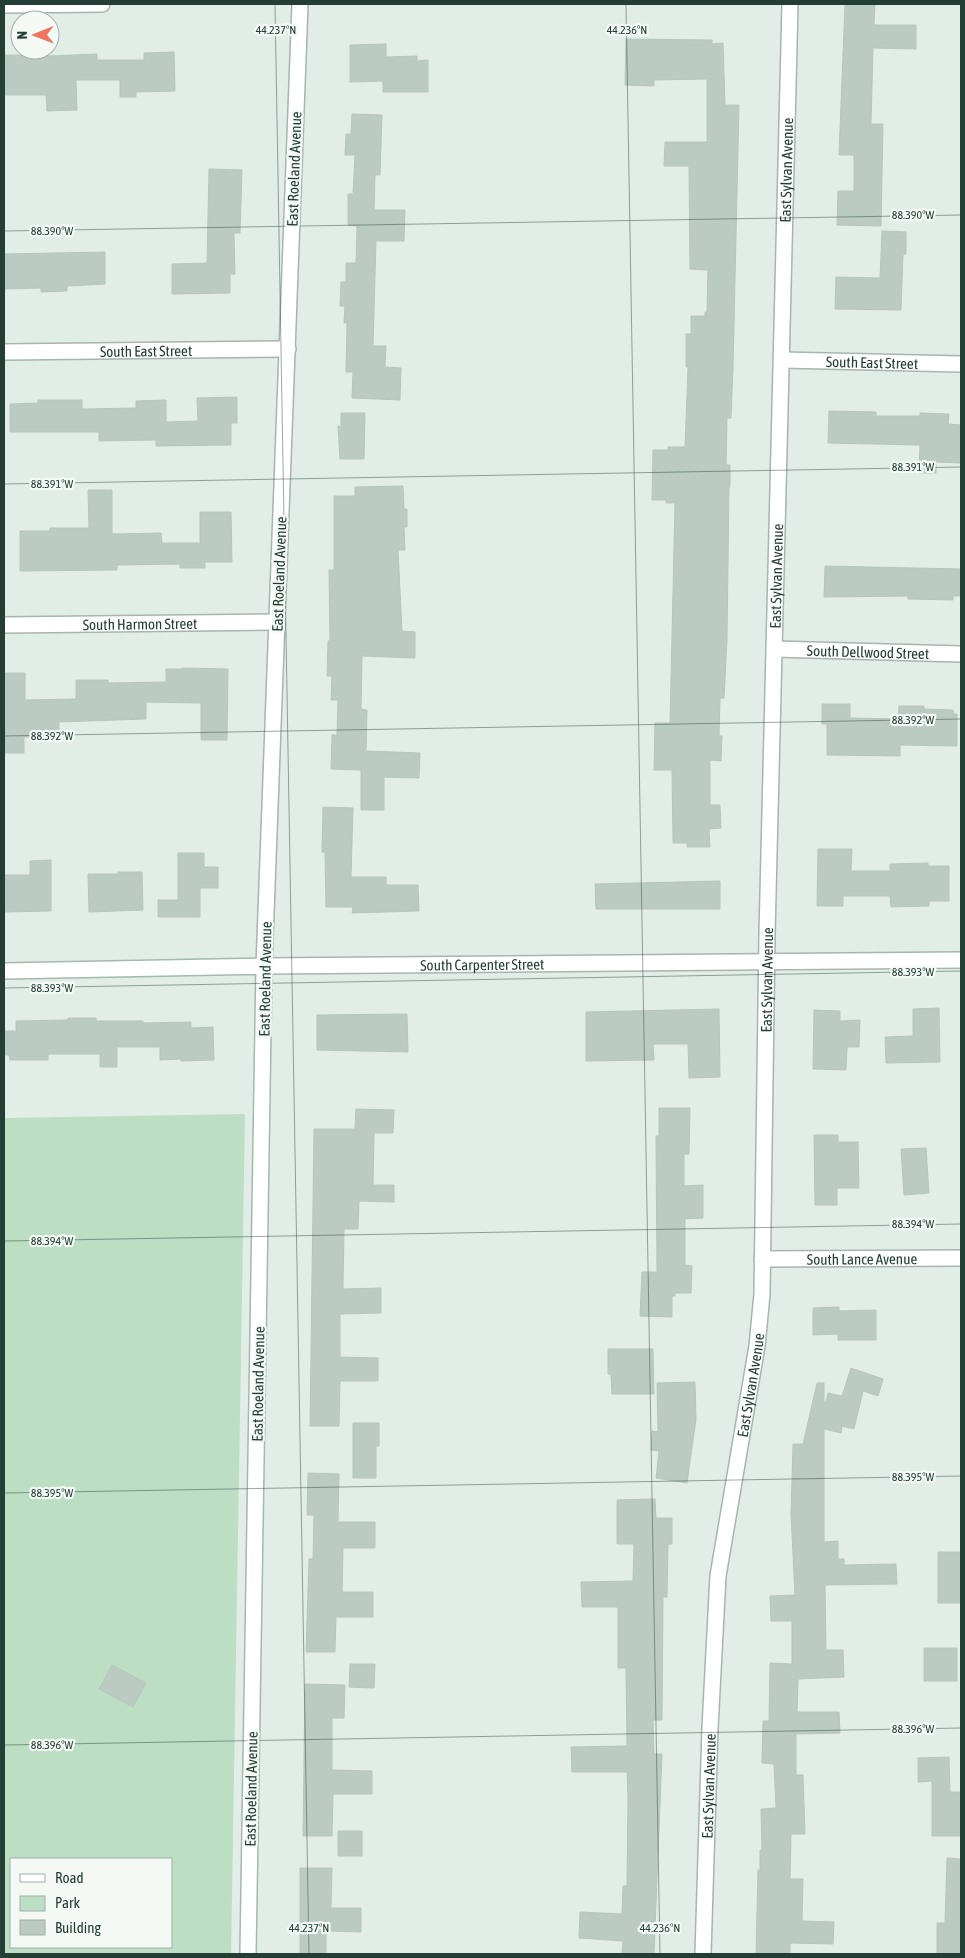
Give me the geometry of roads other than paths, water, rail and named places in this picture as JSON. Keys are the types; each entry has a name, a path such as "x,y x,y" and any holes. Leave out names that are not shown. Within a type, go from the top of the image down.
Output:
{"street":[{"path":"4,5 102,4"},
{"name":"East Roeland Avenue","path":"248,1954 264,966 300,4"},
{"name":"East Sylvan Avenue","path":"703,1954 711,1719 718,1586 758,1346 762,1294 767,963 790,4"},
{"name":"South East Street","path":"4,352 288,349"},
{"name":"South East Street","path":"782,360 961,364"},
{"name":"South Harmon Street","path":"4,625 277,622"},
{"name":"South Dellwood Street","path":"774,649 961,654"},
{"name":"South Carpenter Street","path":"4,971 514,963 767,963 961,960"},
{"name":"South Lance Avenue","path":"762,1258 961,1258"}]}
